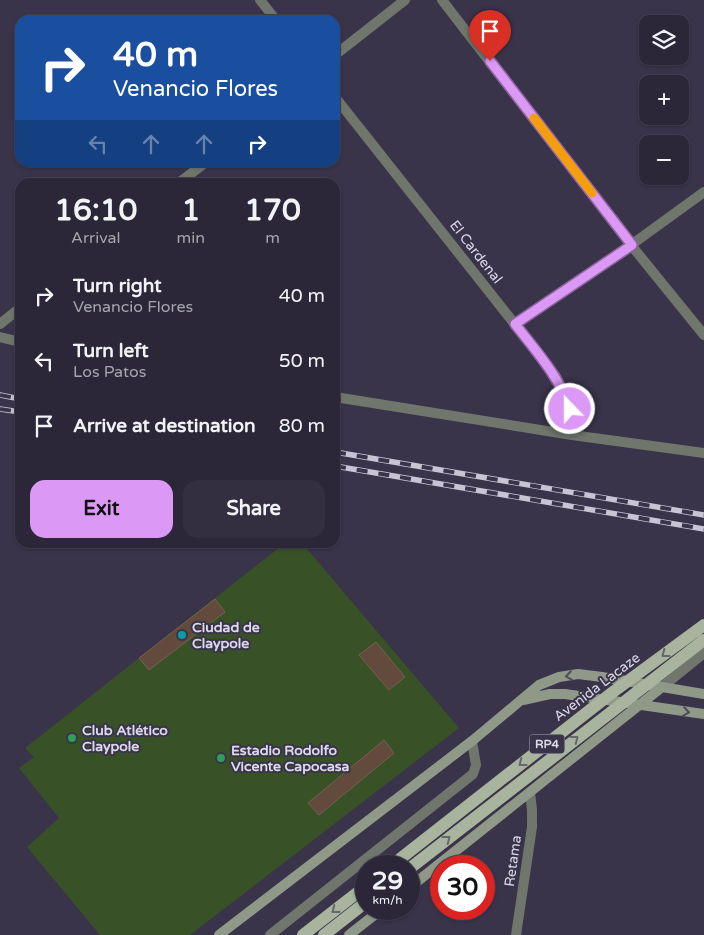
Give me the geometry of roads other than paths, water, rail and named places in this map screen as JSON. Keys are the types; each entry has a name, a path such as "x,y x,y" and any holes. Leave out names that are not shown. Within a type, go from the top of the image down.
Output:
{"main road":[{"name":"Avenida Lacaze","path":"405,855 613,692 704,624"},
{"name":"Avenida Lacaze","path":"420,860 704,640"},
{"path":"303,935 355,895"},
{"path":"324,935 355,911"}],"street":[{"path":"260,0 272,15"},
{"path":"340,51 404,0"},
{"path":"442,0 704,335"},
{"name":"El Cardenal","path":"340,103 555,376 565,393 570,409 572,435"},
{"path":"185,178 200,167"},
{"path":"515,324 632,245 704,192"},
{"path":"0,324 15,312"},
{"path":"0,337 15,341"},
{"path":"340,398 572,435 704,453"},
{"path":"420,879 704,653"},
{"path":"219,935 472,741 538,685 559,677 578,674 602,676 704,694"},
{"path":"517,702 532,697 565,694 704,714"},
{"path":"270,935 474,774 476,766 472,741"},
{"name":"Retama","path":"516,935 532,827 530,792"},
{"path":"349,935 368,920"}],"railway":[{"path":"0,395 15,398"},
{"path":"0,409 15,411"},
{"path":"340,453 704,515"},
{"path":"340,467 704,529"}],"place":[{"name":"Ciudad de Claypole","path":"182,635"},
{"name":"Club Atlético Claypole","path":"72,738"},
{"name":"Estadio Rodolfo Vicente Capocasa","path":"221,758"}]}
